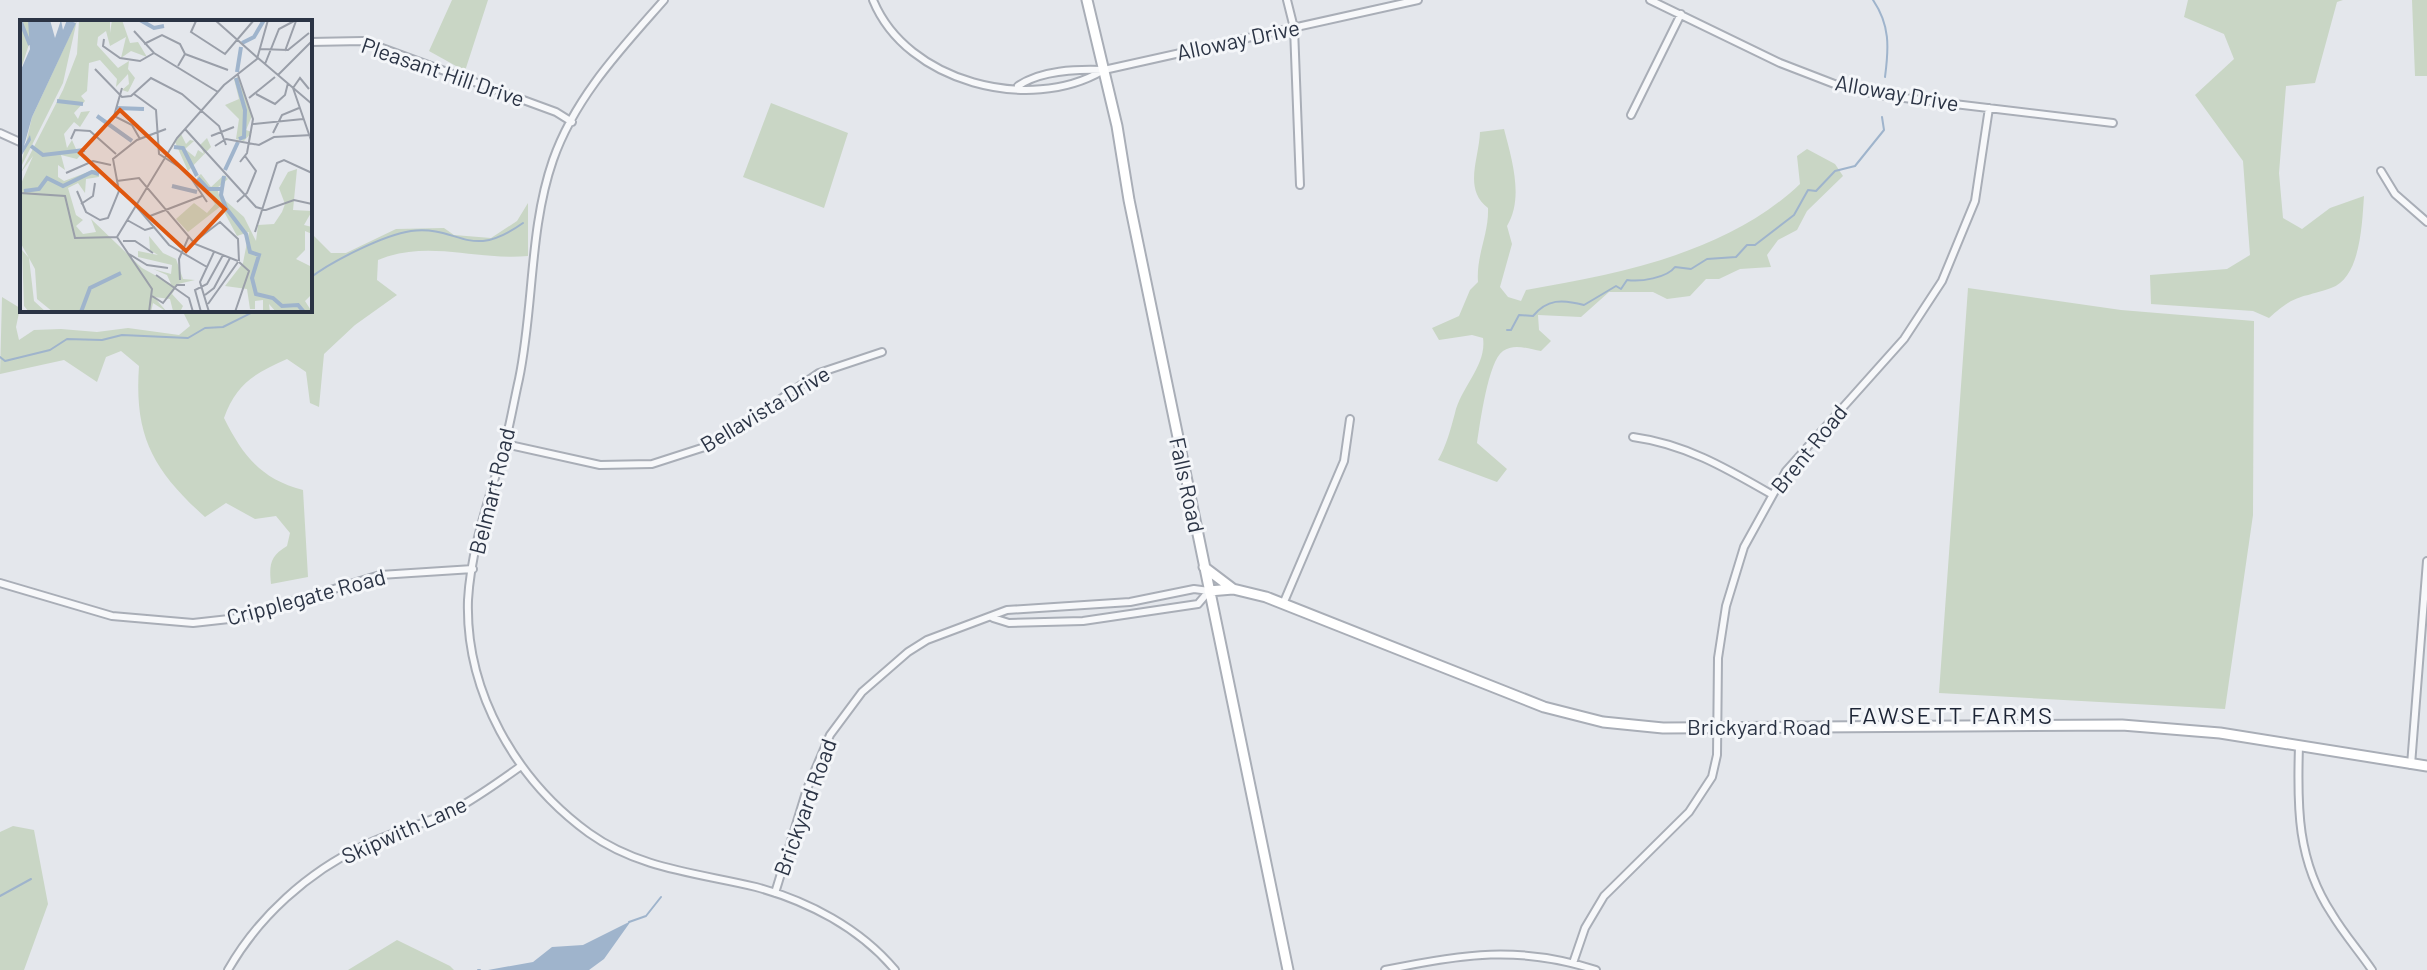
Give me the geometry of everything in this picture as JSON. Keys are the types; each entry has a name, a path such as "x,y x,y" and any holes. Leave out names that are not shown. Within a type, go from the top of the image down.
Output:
{"street":[{"name":"Belmart Road","path":"664,0 602,72 553,159 543,199 525,348 505,444 479,531 473,569 469,625 477,676 495,722 521,766 566,815 620,851 672,871 775,893 835,919 895,970"},
{"name":"Alloway Drive","path":"873,0 904,44 930,65 981,84 1018,86 1032,91 1072,85 1104,70 1418,0"},
{"name":"Falls Road","path":"1087,0 1104,70 1288,970"},
{"path":"1287,0 1294,28 1300,185"},
{"name":"Alloway Drive","path":"1650,0 1780,63 1837,85 1879,95 2113,123"},
{"path":"1631,115 1681,14"},
{"name":"Pleasant Hill Drive","path":"312,42 363,41 556,112 572,122"},
{"name":"Alloway Drive","path":"1018,86 1030,78 1078,69 1104,70"},
{"name":"Brent Road","path":"1573,963 1585,928 1604,896 1703,794 1717,755 1718,658 1726,606 1744,547 1771,494 1806,446 1904,339 1942,281 1975,201 1989,108"},
{"path":"0,133 20,142"},
{"path":"2381,171 2395,194 2427,222"},
{"name":"Bellavista Drive","path":"505,444 600,465 652,464 714,444 819,373 882,352"},
{"path":"1283,604 1344,461 1350,419"},
{"path":"1633,437 1663,442 1700,454 1771,494"},
{"path":"2411,765 2427,561"},
{"path":"1204,567 1233,589"},
{"name":"Cripplegate Road","path":"0,583 112,616 193,623 238,618 380,575 473,569"},
{"name":"Brickyard Road","path":"775,893 807,789 830,735 844,714 880,675 908,652 956,628 993,618 1007,610 1130,602 1194,589 1233,589 1283,604 1575,716 1630,726 2122,725 2220,733 2427,766"},
{"name":"Brickyard Road","path":"993,618 1009,623 1133,616 1198,604 1209,591"},
{"path":"2299,746 2297,813 2310,871 2332,915 2372,970"},
{"name":"Skipwith Lane","path":"228,970 254,933 287,897 328,865 364,846 455,809 521,766"},
{"path":"1385,970 1460,954 1505,952 1573,963 1596,970"}],"green space":[{"path":"452,0 488,0 465,71 429,51"},
{"path":"2188,0 2343,0 2337,2 2315,83 2286,86 2279,173 2283,218 2302,229 2330,208 2364,196 2358,248 2349,273 2341,282 2292,301 2269,318 2253,311 2151,304 2150,275 2227,269 2250,255 2243,161 2195,95 2234,59 2224,34 2184,17"},
{"path":"2412,0 2427,0 2427,76 2415,76"},
{"path":"771,103 848,133 824,208 743,177"},
{"path":"1504,129 1516,191 1507,226 1512,244 1500,287 1508,297 1521,301 1526,290 1636,267 1707,243 1740,227 1771,208 1800,184 1797,156 1807,149 1835,164 1843,176 1807,211 1797,230 1778,240 1767,255 1771,267 1740,269 1719,279 1706,279 1690,296 1667,299 1653,292 1609,292 1581,317 1538,315 1539,330 1551,341 1541,351 1517,347 1503,351 1493,367 1486,394 1477,443 1507,469 1497,482 1438,460 1458,403 1481,357 1483,338 1472,335 1439,340 1432,328 1459,316 1470,290 1478,282 1488,208 1480,200 1474,183 1480,132"},
{"path":"528,203 528,256 415,251 378,260 377,280 397,295 355,325 324,354 319,407 310,403 306,372 287,359 256,375 234,396 224,418 246,455 276,479 303,490 308,577 271,584 272,562 277,553 287,546 290,533 276,516 255,519 226,503 205,517 172,483 160,467 144,432 138,391 139,366 121,351 106,357 97,382 64,360 0,374 2,297 20,308 16,327 19,340 34,330 61,329 97,332 128,328 179,335 190,326 183,312 312,312 312,234 331,253 346,253 396,229 444,228 454,235 491,238 517,221"},
{"path":"1968,288 2121,310 2254,321 2253,515 2225,709 1939,693"},
{"path":"13,826 34,830 48,904 24,970 0,970 0,832"},
{"path":"397,940 450,966 454,970 348,970"}],"water":[{"path":"631,921 604,959 589,970 488,970 533,962 552,947 583,945"}],"waterway":[{"path":"1873,0 1883,18 1887,37 1885,77"},
{"path":"1507,330 1511,330 1519,315 1533,316 1549,303 1562,301 1584,305 1616,286 1621,289 1627,280 1653,278 1675,267 1691,269 1707,259 1736,257 1747,245 1755,245 1794,215 1808,190 1816,191 1835,171 1855,166 1884,130 1882,117"},
{"path":"312,277 359,250 400,233 428,231 477,241 489,240 523,223"},
{"path":"0,357 5,361 50,350 67,339 102,340 122,335 188,338 205,328 223,327 253,312"},
{"path":"0,896 31,879"},
{"path":"629,922 646,916 661,897"}],"district":[{"name":"FAWSETT FARMS","path":"1951,716"}]}
